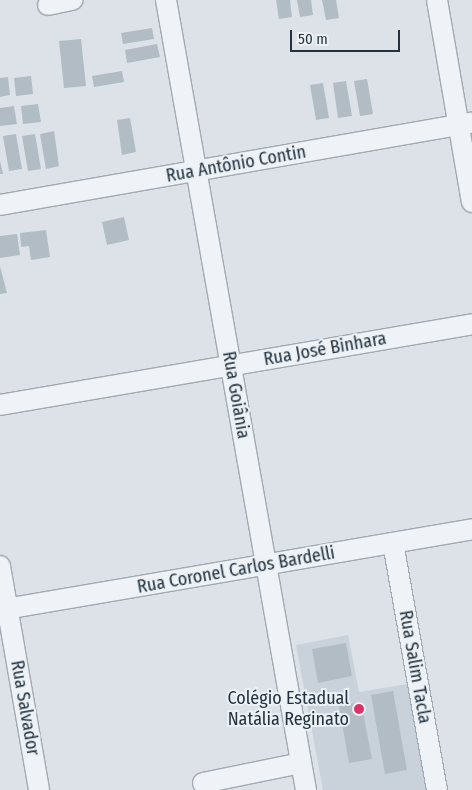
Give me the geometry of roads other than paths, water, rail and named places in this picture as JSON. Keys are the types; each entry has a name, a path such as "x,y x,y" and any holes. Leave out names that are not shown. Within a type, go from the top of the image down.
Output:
{"street":[{"path":"48,5 72,0"},
{"name":"Rua Goiânia","path":"166,0 306,790"},
{"path":"437,0 465,124 472,202"},
{"name":"Rua Antônio Contin","path":"0,205 465,124"},
{"name":"Rua José Binhara","path":"0,405 472,324"},
{"name":"Rua Coronel Carlos Bardelli","path":"4,609 472,530"},
{"name":"Rua Salim Tacla","path":"393,543 437,790"},
{"name":"Rua Salvador","path":"0,566 4,609 39,790"},
{"path":"203,783 301,763"}],"place":[{"name":"Colégio Estadual Natália Reginato","path":"359,709"}]}
